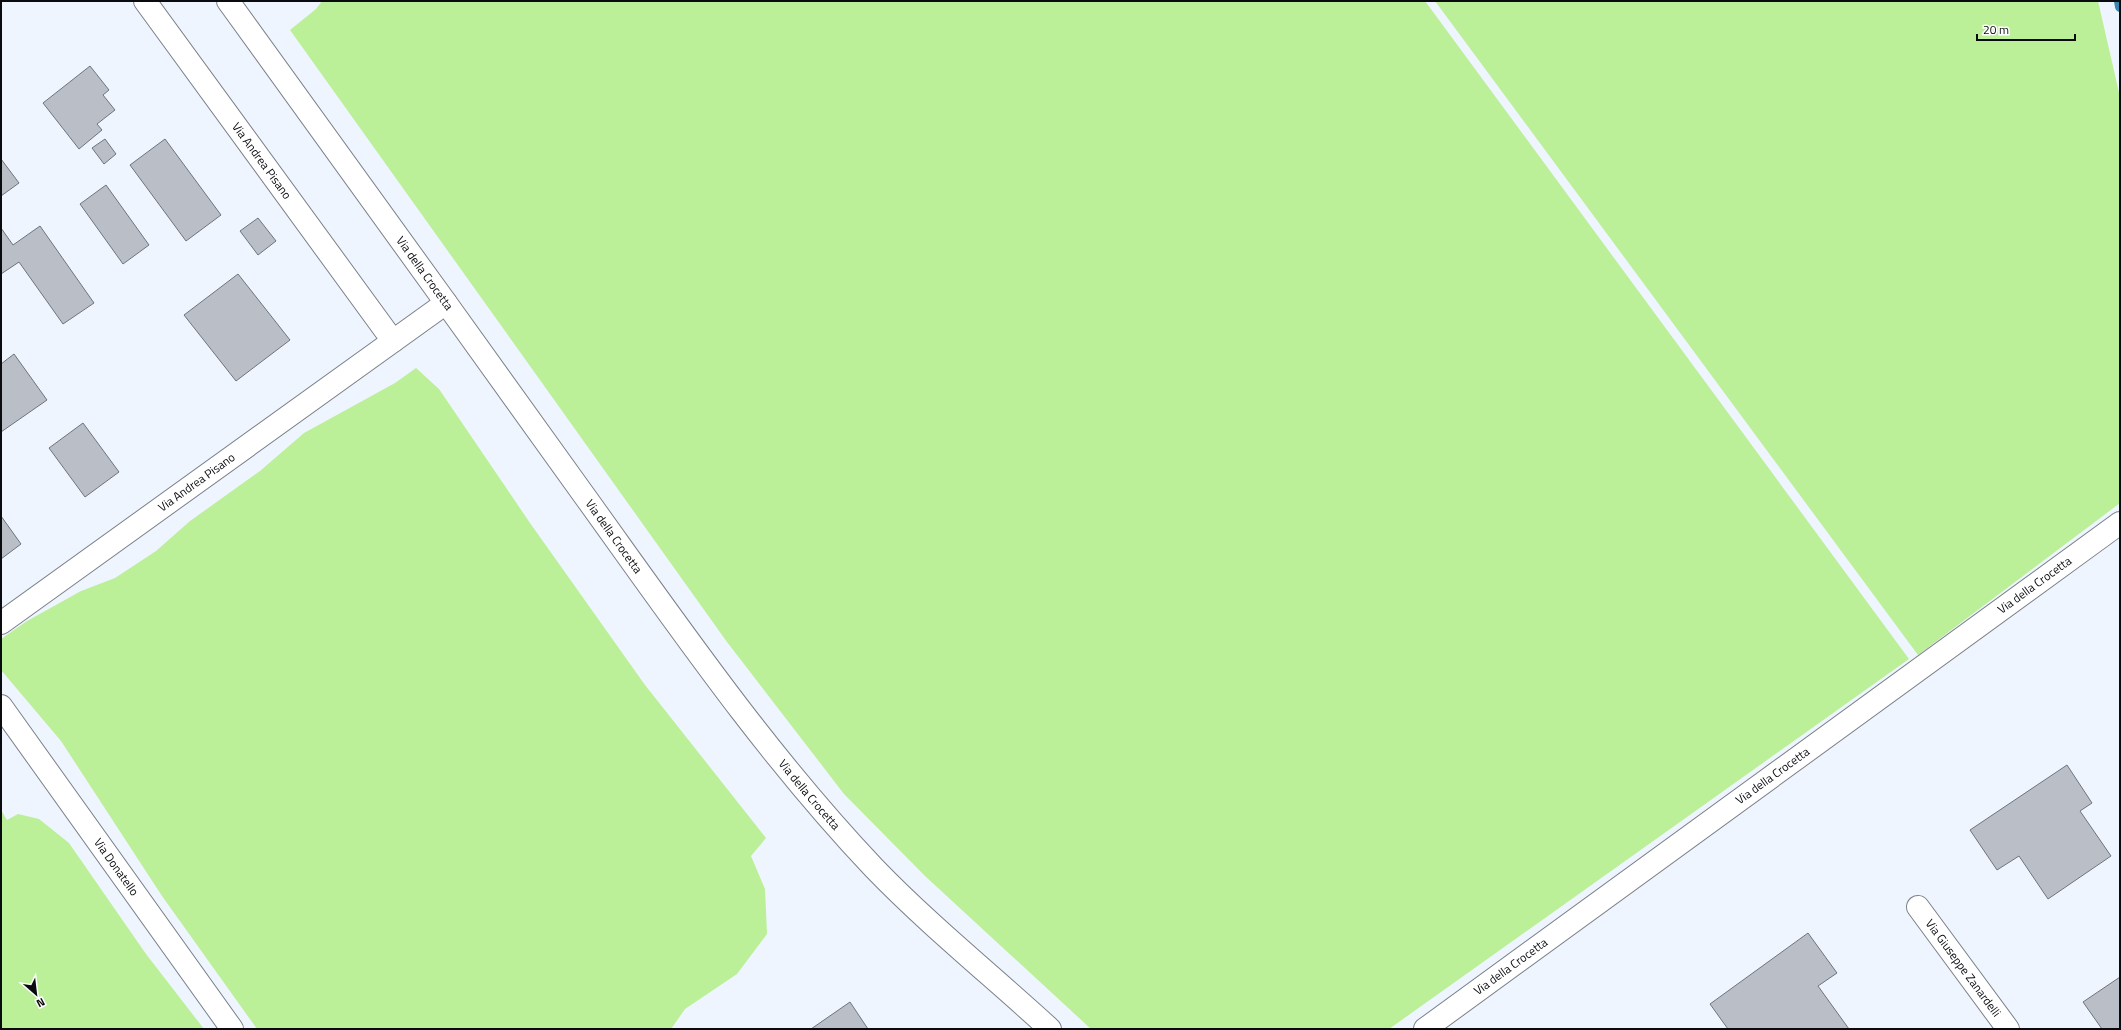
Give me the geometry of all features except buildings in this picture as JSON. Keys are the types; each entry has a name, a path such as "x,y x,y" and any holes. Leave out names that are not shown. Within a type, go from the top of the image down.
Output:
{"street":[{"name":"Via Andrea Pisano","path":"145,1 393,341"},
{"name":"Via della Crocetta","path":"228,1 712,671 790,773 898,893 1050,1029"},
{"name":"Via Andrea Pisano","path":"1,623 446,303"},
{"name":"Via della Crocetta","path":"1425,1029 2120,523"},
{"name":"Via Donatello","path":"1,706 232,1029"},
{"name":"Via Giuseppe Zanardelli","path":"1918,907 2008,1029"}],"green space":[{"path":"322,1 1425,1 1909,659 1389,1029 1091,1029 925,876 844,794 727,642 290,30 316,9"},
{"path":"1435,1 2098,1 2120,97 2120,503 1918,655"},
{"path":"416,368 439,389 530,523 645,685 766,838 751,856 765,889 767,934 737,974 685,1009 671,1029 257,1029 162,896 61,741 1,670 1,639 27,621 81,591 115,578 156,551 190,521 260,471 304,433 395,383"},
{"path":"1,810 7,820 18,814 39,819 69,843 146,954 204,1029 1,1029"}],"waterway":[{"path":"2119,1 2120,7"}]}
